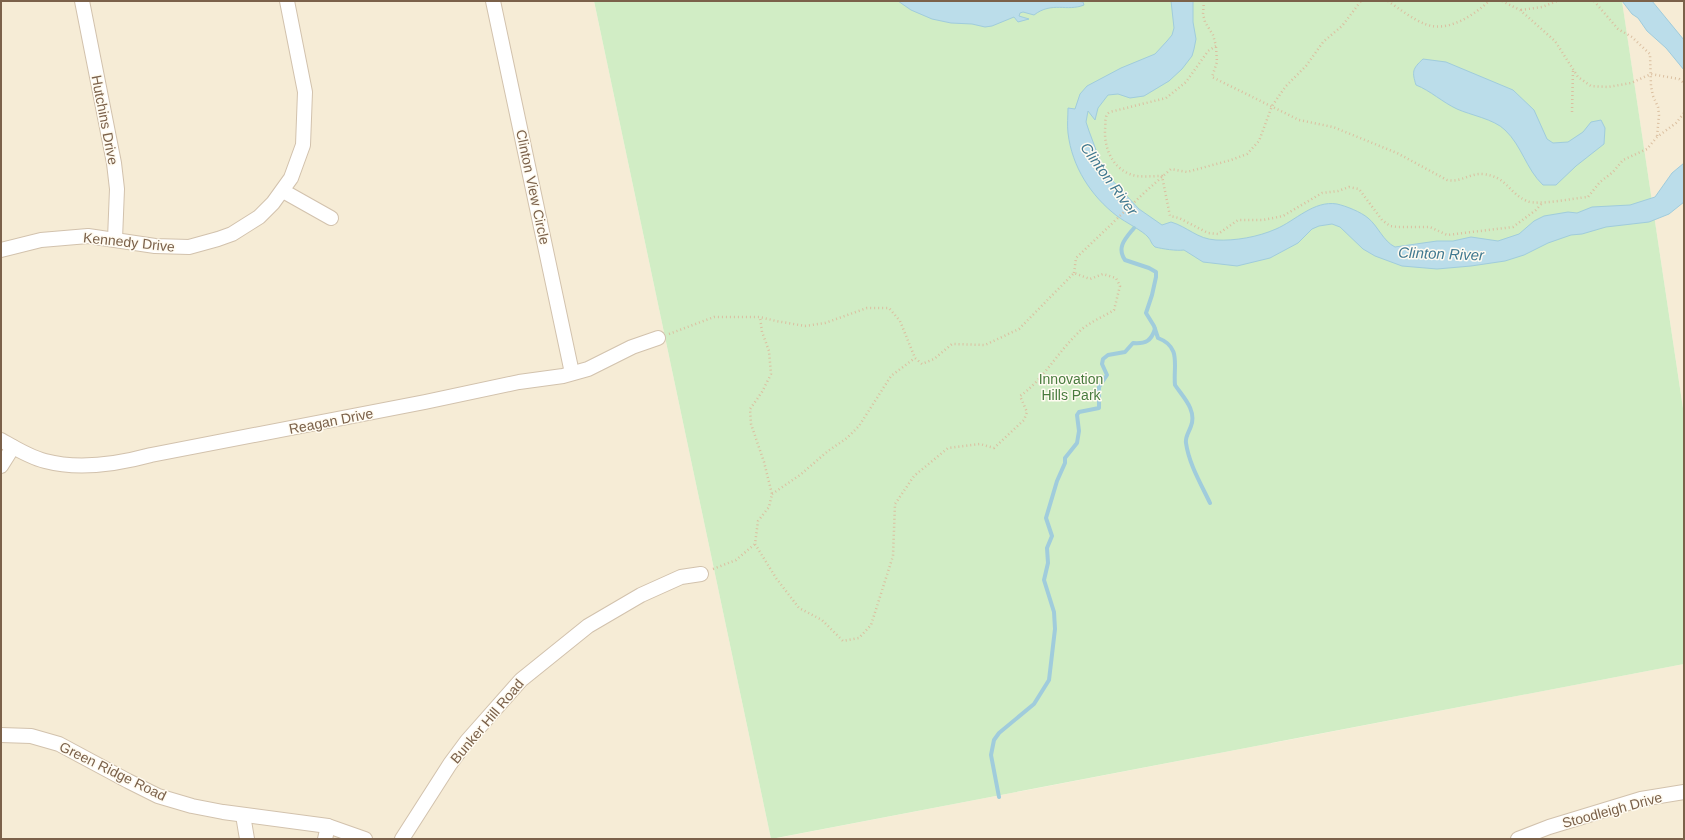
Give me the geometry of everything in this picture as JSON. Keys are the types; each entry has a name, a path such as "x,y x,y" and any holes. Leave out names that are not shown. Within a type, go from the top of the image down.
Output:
{"street":[{"name":"Hutchins Drive","path":"82,1 114,162 117,189 115,239"},
{"name":"Kennedy Drive","path":"1,250 41,240 88,236 173,247 189,247 232,234 259,217 283,191 291,178 303,145 305,92 287,1"},
{"name":"Clinton View Circle","path":"492,1 572,373"},
{"path":"283,191 331,218"},
{"name":"Reagan Drive","path":"7,443 38,458 58,464 120,463 152,455 572,373 588,369 607,361 632,347 658,338"},
{"path":"1,466 7,443"},
{"name":"Bunker Hill Road","path":"402,839 450,764 467,741 521,680 588,626 641,595 681,576 701,574"},
{"name":"Green Ridge Road","path":"1,735 31,736 60,744 158,796 192,806 364,839"},
{"name":"Stoodleigh Drive","path":"1518,839 1549,827 1641,799 1684,792"},
{"path":"243,815 247,839"}],"path":[{"path":"1204,1 1203,14 1205,22 1213,35 1216,46 1217,62 1212,77 1299,120 1333,127 1398,152 1448,180 1455,182 1471,175 1483,174 1502,179 1520,198 1528,202 1543,202 1588,197 1600,182 1613,172 1623,160 1647,149 1657,137 1676,123 1684,113"},
{"path":"658,338 714,317 760,317 776,322 805,326 825,324 867,308 889,308 900,321 914,358 922,364 934,359 952,344 985,345 1019,329 1074,273 1076,258 1162,176 1172,169 1187,172 1247,154 1259,141 1272,106 1286,86 1306,66 1323,42 1342,26 1361,1"},
{"path":"1388,1 1425,24 1436,27 1444,27 1460,22 1479,10 1489,1"},
{"path":"1502,1 1520,10 1555,41 1578,77 1591,86 1608,87 1630,83 1651,74 1679,79 1684,83"},
{"path":"1520,10 1542,8 1557,1"},
{"path":"1594,1 1618,29 1632,37 1650,54 1651,86 1659,115 1657,137"},
{"path":"1162,176 1136,176 1124,171 1110,158 1105,139 1106,117 1110,112 1166,98 1186,82 1208,51 1216,46"},
{"path":"1572,112 1573,70"},
{"path":"1162,176 1170,216 1179,218 1208,233 1218,234 1238,220 1263,220 1283,216 1322,193 1338,191 1348,187 1359,189 1382,220 1390,226 1430,228 1448,235 1513,227 1536,210 1543,202"},
{"path":"760,317 762,332 769,351 770,374 762,392 750,409 751,424 764,462 772,494 769,507 758,522 755,544 776,578 799,608 822,620 843,641 860,638 871,625 893,556 895,504 914,476 948,448 980,444 994,448 1024,420 1027,412 1020,396 1032,388 1044,371 1078,332 1114,310 1120,286 1116,278 1103,274 1090,280 1074,273"},
{"path":"772,494 800,475 859,426 891,376 914,358"},
{"path":"701,574 736,560 755,544"}],"shaded area":[{"path":"1,1 594,1 771,839 1,839"},
{"path":"1622,1 1684,1 1684,415 1624,15"},
{"path":"1684,664 1684,839 772,839"}],"green space":[{"name":"Innovation Hills Park","path":"594,1 1622,1 1684,415 1684,664 771,839"}],"water":[{"path":"898,1 1077,1 1083,2 1084,5 1072,8 1047,9 1034,15 1023,12 1020,13 1019,16 1029,19 1018,22 1014,17 992,26 985,27 932,19 911,10"},
{"name":"Clinton River","path":"1171,1 1193,1 1193,22 1196,39 1192,56 1182,69 1169,81 1144,96 1130,98 1118,94 1108,95 1098,108 1095,120 1088,111 1086,122 1099,158 1110,178 1139,209 1162,225 1171,222 1209,239 1239,239 1269,232 1320,205 1337,204 1357,211 1372,221 1387,241 1395,247 1437,241 1453,241 1471,237 1498,241 1519,234 1534,221 1544,216 1568,212 1577,213 1592,207 1630,205 1655,197 1672,173 1684,163 1684,202 1669,214 1649,222 1606,227 1582,234 1571,235 1548,243 1524,255 1505,261 1437,269 1402,266 1375,256 1363,249 1340,227 1332,224 1319,226 1312,229 1298,243 1270,258 1237,266 1203,262 1184,250 1170,250 1155,247 1146,235 1117,216 1108,208 1084,180 1078,169 1070,146 1068,108 1075,109 1080,94 1087,86 1121,68 1155,54 1172,35 1174,28"},
{"path":"1622,1 1652,1 1684,40 1684,70 1666,48 1647,31 1638,18 1632,14"},
{"path":"1423,59 1446,62 1513,90 1534,110 1547,139 1553,143 1568,142 1583,132 1591,122 1601,120 1605,128 1604,144 1576,166 1556,185 1543,185 1532,172 1511,136 1500,126 1457,109 1427,90 1416,85 1414,71"}],"waterway":[{"path":"1134,228 1123,243 1121,251 1122,255 1125,260 1149,268 1156,272 1152,295 1146,313 1154,326 1158,338 1166,342 1173,352 1175,358 1175,385 1191,409 1192,415 1191,426 1186,443 1190,459 1210,503"},
{"path":"999,797 991,755 994,740 999,733 1034,704 1049,680 1055,629 1054,612 1044,580 1048,563 1047,548 1052,536 1046,518 1057,481 1065,463 1065,458 1077,443 1079,431 1077,415 1079,412 1099,408 1099,387 1107,375 1102,364 1103,359 1108,355 1125,352 1133,343 1147,341 1150,339 1155,329"}]}
